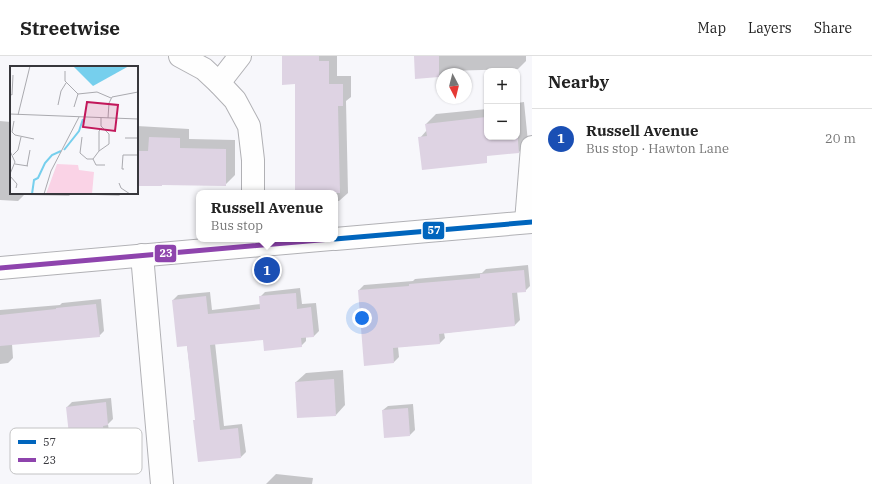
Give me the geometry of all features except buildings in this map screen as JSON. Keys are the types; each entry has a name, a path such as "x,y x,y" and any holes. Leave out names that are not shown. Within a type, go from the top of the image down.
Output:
{"street":[{"path":"180,56 204,69 235,100 249,126 253,160 253,190"},
{"path":"219,83 240,56"},
{"path":"338,239 529,222 532,147"},
{"path":"0,268 142,255 253,242"},
{"path":"142,255 162,484"}],"transit line":[{"name":"57","path":"338,239 532,222"},
{"name":"23","path":"0,268 297,242"}],"place":[{"name":"Russell Avenue","path":"267,270"}]}
